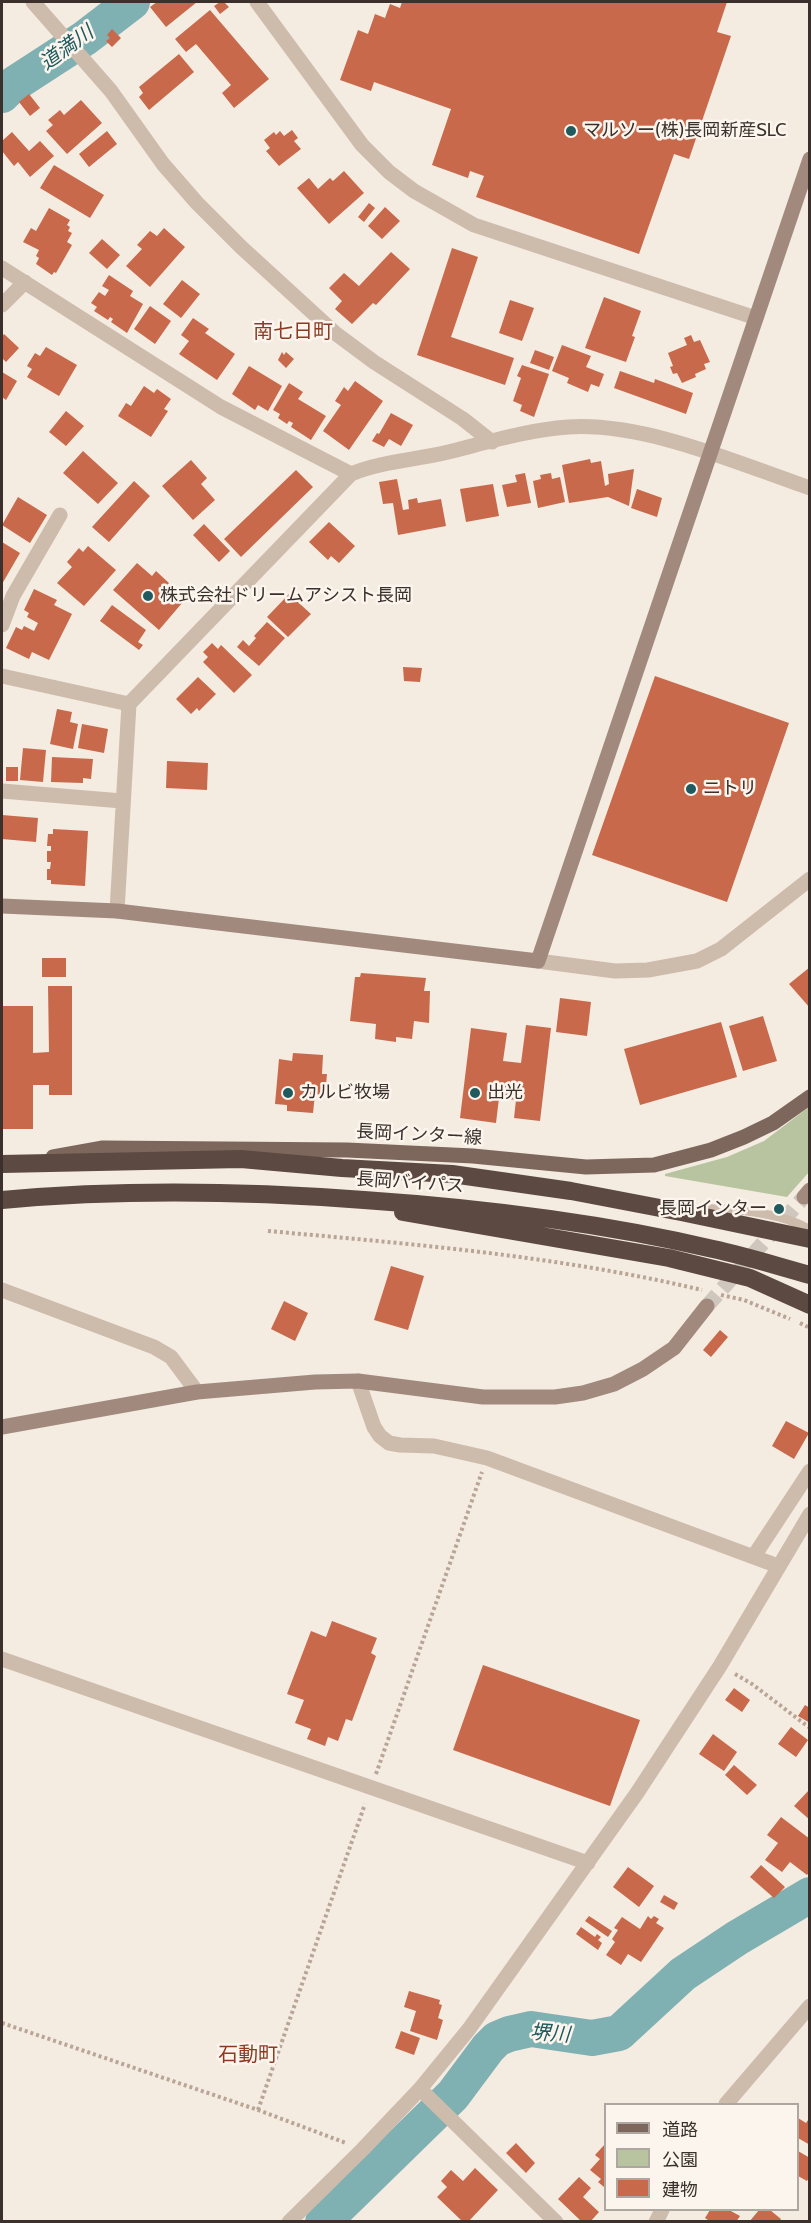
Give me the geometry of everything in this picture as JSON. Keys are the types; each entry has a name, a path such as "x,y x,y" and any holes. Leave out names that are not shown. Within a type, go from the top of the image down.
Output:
{"highway":[{"name":"長岡バイパス","path":"7,1164 241,1159 342,1168 453,1174 571,1191 810,1239"},
{"name":"長岡バイパス","path":"2,1200 142,1193 238,1193 455,1206 564,1220 713,1249 810,1275"},
{"path":"333,1198 448,1221 669,1258 750,1278 810,1305"}],"main road":[{"name":"長岡インター線","path":"7,1164 103,1148 347,1150 472,1156 586,1167 654,1165 711,1150 744,1137 772,1123 810,1097"}],"street":[{"path":"33,2 111,91 163,164 197,203 241,247 335,333 374,362 463,419 492,442"},
{"path":"257,2 362,145 389,172 414,191 474,225 756,318"},
{"path":"538,961 809,160"},
{"path":"2,268 221,407 351,474"},
{"path":"2,305 24,282"},
{"path":"117,911 129,704 351,474 363,469 420,459 524,434 570,427 619,429 655,437 810,488"},
{"path":"2,625 13,596 60,515"},
{"path":"2,676 129,704"},
{"path":"2,791 122,801"},
{"path":"2,906 117,911 615,971 648,970 697,961 721,949 810,879"},
{"path":"2,1290 154,1347 171,1357 197,1392"},
{"path":"2,1426 197,1392 315,1382 358,1381 483,1398 555,1397 583,1393 614,1384 643,1370 674,1348 710,1300"},
{"path":"358,1381 374,1427 389,1443 434,1446 487,1458 778,1566"},
{"path":"754,1556 810,1471"},
{"path":"289,2222 363,2149 425,2094 637,1793 720,1666 810,1514"},
{"path":"2,1659 588,1863"},
{"path":"727,2103 810,2006"},
{"path":"425,2094 556,2222"}],"lane":[{"path":"681,1212 715,1207 768,1216 800,1224 810,1230"}],"path":[{"path":"268,1231 432,1246 521,1258 703,1290"},
{"path":"710,1300 744,1300 810,1328"},
{"path":"258,2110 487,1458"},
{"path":"720,1666 752,1684 810,1728"},
{"path":"2,2023 258,2110 363,2149"}],"green space":[{"path":"809,1107 809,1172 787,1197 665,1176 665,1174 727,1157 764,1141"}],"building":[{"path":"157,2 197,2 166,27 150,7"},
{"path":"224,2 229,7 220,14 214,6"},
{"name":"マルソー(株)長岡新産SLC","path":"402,2 727,2 717,32 731,36 689,159 674,154 639,254 476,197 484,176 470,171 468,178 432,165 451,109 374,82 371,91 340,80 358,30 368,34 375,14 385,18 390,4 400,8"},
{"path":"210,10 269,79 234,108 222,93 231,85 196,44 186,52 175,39"},
{"path":"112,29 121,38 112,47 106,41 110,38 107,35"},
{"path":"179,54 194,72 149,110 139,97 143,93 139,87"},
{"path":"29,94 40,108 30,116 19,102"},
{"path":"81,100 102,123 67,154 46,131 53,125 48,120 60,110 64,115"},
{"path":"292,130 298,138 294,141 301,149 279,166 266,151 270,148 264,140 274,132 276,135 280,131 284,136"},
{"path":"107,131 117,144 89,167 79,154"},
{"path":"12,132 29,151 40,141 54,156 30,177 18,162 14,166 2,151 2,141"},
{"path":"54,165 104,195 90,218 40,188"},
{"path":"344,171 364,193 329,224 297,188 309,178 318,189 330,178 333,181"},
{"path":"369,203 375,208 364,222 358,217"},
{"path":"385,207 400,221 382,239 368,226"},
{"path":"49,208 70,220 67,225 70,227 68,231 72,233 67,242 72,245 56,273 52,275 36,264 39,250 23,242 31,228 36,231"},
{"path":"164,228 185,247 150,287 126,266 142,249 137,245 150,231 157,236"},
{"path":"102,239 120,255 107,269 89,253"},
{"path":"452,248 478,257 451,337 514,358 505,385 417,355"},
{"path":"391,252 410,269 376,305 373,303 352,324 335,309 342,301 329,288 344,273 359,286"},
{"path":"109,275 133,291 130,296 143,304 127,333 111,322 113,319 110,317 108,320 94,311 97,307 91,303 99,292 105,296 109,290 102,286"},
{"path":"182,280 200,294 181,318 163,304"},
{"path":"604,297 641,311 626,362 585,348"},
{"path":"510,300 534,308 522,341 499,333"},
{"path":"150,306 171,321 155,344 134,329"},
{"path":"193,318 209,329 205,333 235,354 217,380 179,354 189,341 181,335"},
{"path":"4,334 19,348 6,362 2,358"},
{"path":"691,335 694,342 700,340 710,362 704,364 706,369 695,374 696,377 682,383 677,373 673,374 670,367 673,366 668,353 687,345 684,338"},
{"path":"562,345 591,356 586,367 604,374 599,387 591,384 588,392 567,383 569,378 552,371"},
{"path":"46,347 77,365 59,396 27,377 32,369 27,366 35,353 40,356"},
{"path":"535,350 554,357 549,370 530,363"},
{"path":"282,352 284,355 286,352 294,359 286,368 278,360"},
{"path":"522,365 549,374 534,417 520,411 522,405 513,401 521,378 517,376"},
{"path":"249,366 282,386 268,411 258,405 255,410 232,394"},
{"path":"620,371 654,383 655,379 693,393 686,414 614,388"},
{"path":"2,372 17,381 6,400 2,397"},
{"path":"355,381 383,401 349,450 323,431 341,405 335,401 344,387 348,391"},
{"path":"289,383 303,392 298,399 326,416 311,440 291,427 293,423 289,421 287,424 278,418 280,414 273,410"},
{"path":"144,386 154,393 157,389 171,399 164,409 168,411 151,437 118,416 126,403 131,406"},
{"path":"66,411 84,426 66,446 49,432"},
{"path":"391,413 413,425 401,446 389,439 384,447 372,441 377,433 379,434"},
{"path":"83,451 118,483 98,504 63,473"},
{"path":"590,459 591,463 601,461 605,486 609,484 608,474 634,469 629,506 608,497 569,503 562,465"},
{"path":"191,460 207,478 201,484 215,500 193,520 162,486"},
{"path":"296,470 313,487 241,557 224,539"},
{"path":"525,473 531,503 507,507 502,485 517,482 515,475"},
{"path":"551,473 552,479 560,477 565,502 538,508 533,481 541,479 540,475"},
{"path":"397,479 403,510 409,509 408,500 417,498 418,503 441,499 446,526 398,535 393,503 383,504 379,482"},
{"path":"134,481 150,496 109,542 92,527"},
{"path":"493,484 499,516 466,522 460,489"},
{"path":"637,489 662,498 657,517 631,508"},
{"path":"18,497 47,515 30,543 2,525"},
{"path":"329,522 355,546 339,563 331,556 328,560 309,542"},
{"path":"204,524 230,551 219,562 193,535"},
{"path":"2,542 20,553 2,584"},
{"path":"88,546 116,570 84,606 57,583 72,567 67,562 79,548 83,552"},
{"name":"株式会社ドリームアシスト長岡","path":"137,563 152,576 156,571 169,583 165,588 182,603 159,630 113,590"},
{"path":"34,589 57,600 54,605 72,614 49,660 32,652 29,659 6,648 16,627 22,630 24,626 34,631 38,623 27,617 29,613 24,610"},
{"path":"289,594 311,614 288,637 267,617"},
{"path":"112,605 146,630 138,642 143,645 139,650 100,621"},
{"path":"267,622 285,638 259,666 237,647 243,640 249,646 256,638 254,636"},
{"path":"212,643 218,649 221,645 252,675 234,693 203,662 208,657 203,652"},
{"path":"403,667 422,668 420,682 404,681"},
{"name":"ニトリ","path":"655,676 789,723 727,902 592,855"},
{"path":"198,677 216,694 199,711 197,708 191,714 176,699"},
{"path":"57,709 72,712 70,722 78,724 73,749 50,744"},
{"path":"82,724 108,729 104,753 78,748"},
{"path":"23,748 46,750 43,782 20,780"},
{"path":"52,757 93,759 91,779 83,778 83,783 51,782"},
{"path":"167,761 208,763 207,790 166,788"},
{"path":"6,767 18,767 18,781 6,781"},
{"path":"2,815 38,818 36,842 2,839"},
{"path":"53,829 88,831 85,886 51,884 51,880 47,880 47,869 50,869 51,862 47,862 47,851 51,851 51,846 47,846 48,834 53,834"},
{"path":"42,958 66,958 66,977 42,977"},
{"path":"810,967 810,1008 789,984"},
{"path":"361,973 426,978 424,991 430,991 429,1023 414,1021 412,1039 396,1037 396,1042 375,1039 376,1024 350,1021 355,977 360,977"},
{"path":"48,986 72,986 72,1095 49,1095 49,1085 33,1085 33,1129 2,1129 2,1006 33,1006 33,1053 49,1052"},
{"path":"560,998 591,1002 587,1036 556,1032"},
{"path":"763,1016 777,1061 743,1071 729,1026"},
{"path":"721,1022 737,1077 640,1105 624,1049"},
{"path":"526,1025 551,1028 540,1121 514,1118 516,1100 499,1098 496,1123 460,1118 471,1028 507,1033 503,1061 521,1063"},
{"path":"293,1053 323,1055 322,1074 327,1074 325,1095 315,1094 313,1113 287,1111 287,1105 275,1104 279,1059 292,1061"},
{"path":"391,1266 424,1276 408,1330 374,1320"},
{"path":"284,1301 308,1313 295,1341 271,1329"},
{"path":"720,1330 728,1337 711,1357 703,1350"},
{"path":"786,1421 809,1433 794,1459 772,1446"},
{"path":"332,1621 377,1638 371,1653 376,1656 352,1721 346,1719 338,1741 328,1737 325,1746 307,1739 311,1729 295,1723 304,1700 287,1694 311,1631 326,1637"},
{"path":"483,1665 640,1720 610,1806 453,1750"},
{"path":"734,1688 750,1700 742,1712 725,1700"},
{"path":"805,1705 810,1708 810,1723 798,1716"},
{"path":"791,1727 808,1740 796,1757 778,1744"},
{"path":"713,1734 737,1752 724,1771 699,1754"},
{"path":"734,1765 757,1785 747,1795 725,1775"},
{"path":"810,1789 810,1820 794,1806"},
{"path":"781,1817 810,1839 810,1871 807,1875 790,1862 782,1872 765,1860 778,1843 767,1835"},
{"path":"761,1865 785,1887 774,1898 750,1877"},
{"path":"628,1867 654,1886 639,1907 613,1887"},
{"path":"664,1895 678,1903 674,1910 660,1902"},
{"path":"589,1916 612,1931 608,1937 585,1921"},
{"path":"648,1916 651,1919 654,1916 659,1919 656,1923 664,1928 641,1962 628,1954 621,1965 606,1955 615,1942 612,1939 618,1930 614,1928 622,1917 640,1929"},
{"path":"581,1927 595,1937 597,1934 601,1937 598,1940 602,1943 598,1950 576,1934"},
{"path":"409,1991 440,2000 439,2004 442,2005 438,2018 443,2020 437,2040 410,2031 416,2011 404,2007"},
{"path":"401,2031 420,2038 414,2055 395,2048"},
{"path":"810,2117 810,2145 799,2139 799,2119 806,2123"},
{"path":"516,2143 535,2163 526,2173 506,2153"},
{"path":"604,2145 604,2187 598,2182 601,2179 590,2170 600,2159 595,2155"},
{"path":"799,2152 810,2158 810,2176 807,2181 799,2177"},
{"path":"475,2168 498,2190 468,2222 463,2222 437,2197 447,2187 441,2181 451,2170 463,2181"},
{"path":"579,2177 591,2188 583,2197 599,2212 590,2222 582,2222 558,2199"},
{"path":"709,2211 731,2211 740,2216 736,2222 711,2222 705,2218"},
{"path":"758,2211 771,2211 781,2219 779,2222 749,2222"}],"waterway":[{"name":"道満川","path":"2,95 11,86 85,38 132,2"},
{"name":"堺川","path":"323,2222 453,2095 497,2039 531,2029 592,2038 619,2033 683,1974 737,1938 810,1895"}],"tunnel":[{"path":"707,1306 804,1197"}],"place":[{"name":"マルソー(株)長岡新産SLC","path":"571,131"},
{"name":"株式会社ドリームアシスト長岡","path":"148,596"},
{"name":"ニトリ","path":"691,789"},
{"name":"カルビ牧場","path":"288,1093"},
{"name":"出光","path":"475,1093"},
{"name":"長岡インター","path":"779,1209"}],"district":[{"name":"南七日町","path":"293,332"},
{"name":"石動町","path":"248,2055"}]}
